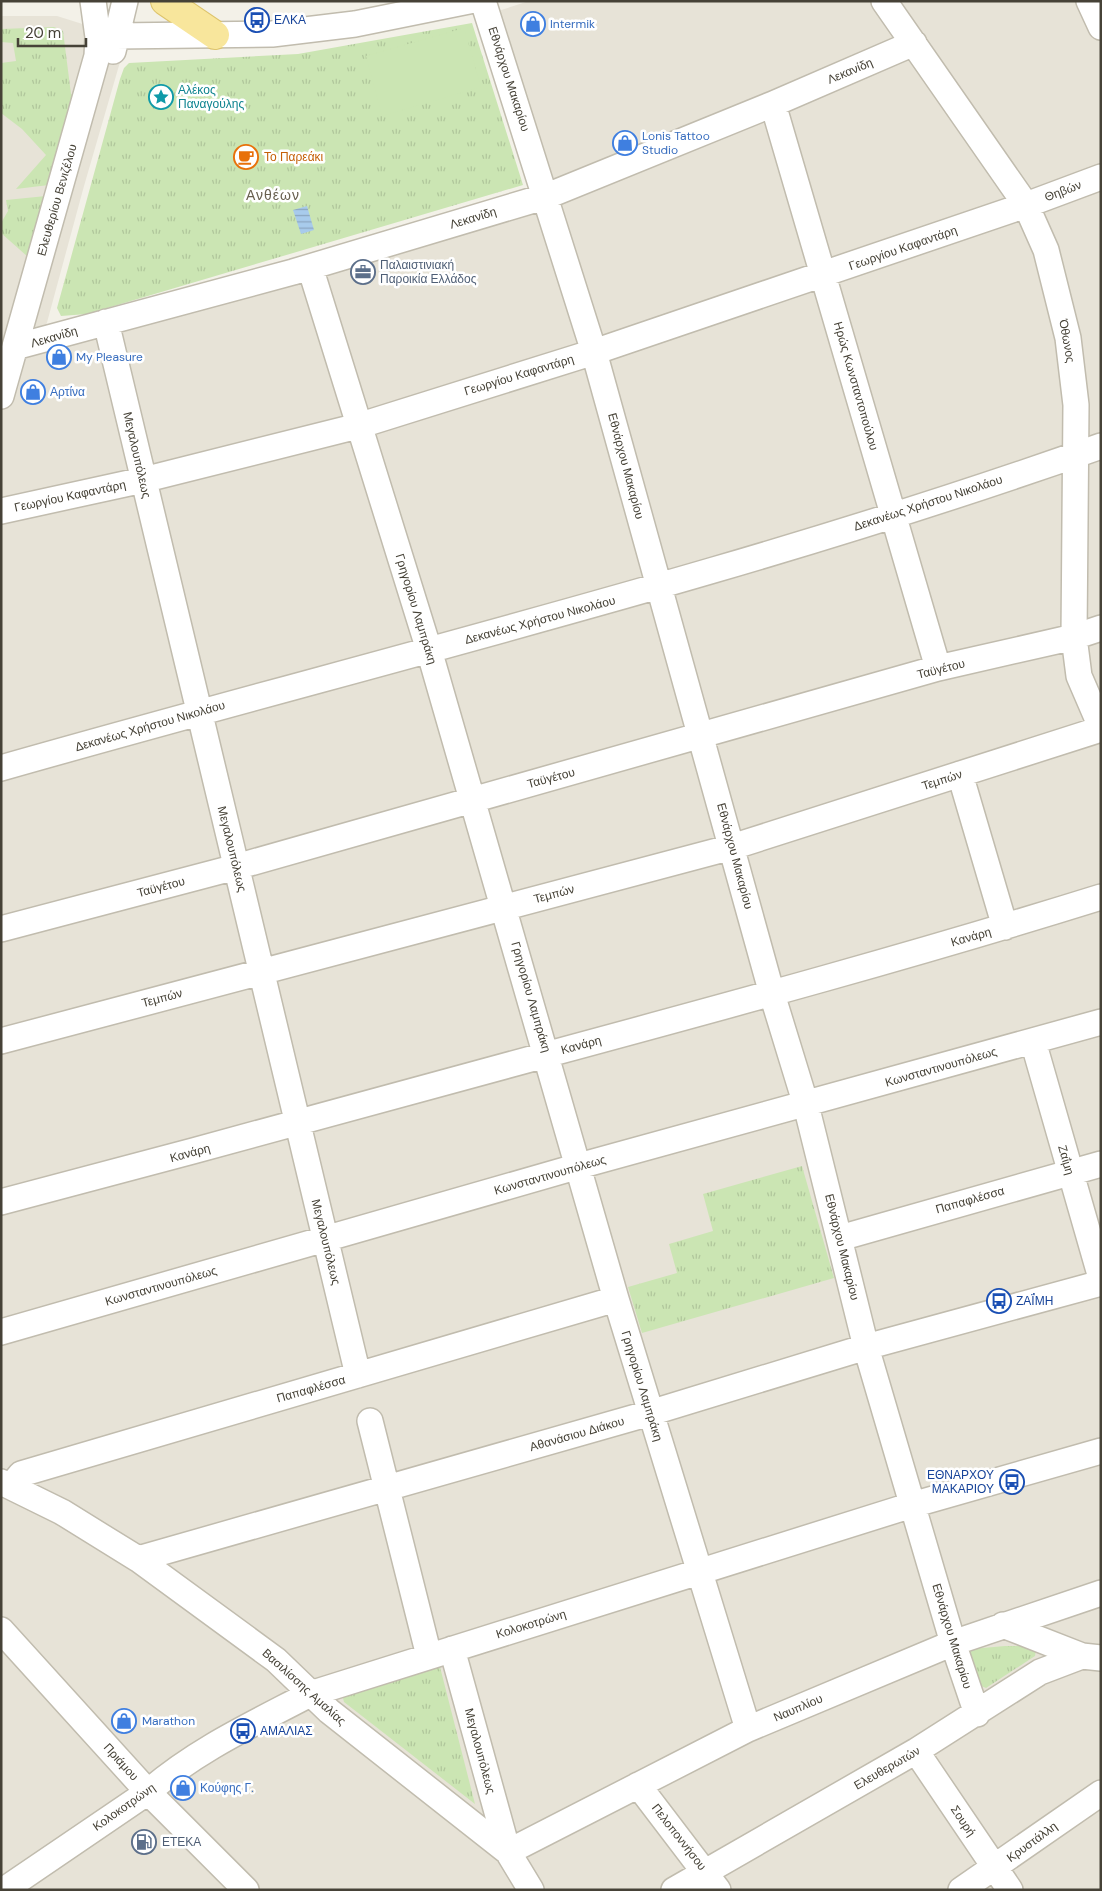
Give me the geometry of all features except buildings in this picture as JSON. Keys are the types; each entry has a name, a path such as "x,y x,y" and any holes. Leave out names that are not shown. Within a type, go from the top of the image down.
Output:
{"main road":[{"path":"164,1 215,35"}],"street":[{"name":"Ελευθερίου Βενιζέλου","path":"25,345 98,56 98,37 93,1"},
{"name":"Ελευθερίου Βενιζέλου","path":"1,396 25,345 125,1"},
{"path":"116,36 272,34 330,27 469,1"},
{"name":"Εθνάρχου Μακαρίου","path":"484,1 547,196 594,352 772,994 806,1104 866,1347 953,1643 977,1714"},
{"path":"1089,1 1100,25"},
{"name":"Όθωνος","path":"890,3 914,43 1026,206 1046,250 1068,338 1076,405 1074,637 1079,676 1101,728"},
{"name":"Λεκανίδη","path":"25,345 310,267 547,196 773,104 914,43"},
{"name":"Ηρώς Κωνσταντοπούλου","path":"773,104 938,668"},
{"name":"Θηβών","path":"1026,206 1101,177"},
{"name":"Γεωργίου Καφαντάρη","path":"1,511 143,480 358,426 594,352 1026,206"},
{"name":"Γρηγορίου Λαμπράκη","path":"310,267 429,650 616,1299 698,1572 748,1728"},
{"name":"Μεγαλουπόλεως","path":"106,322 358,1375"},
{"name":"Δεκανέως Χρήστου Νικολάου","path":"1,768 198,712 659,587 893,516 1101,446"},
{"name":"Ταϋγέτου","path":"1,929 236,867 938,668 1074,637 1101,628"},
{"name":"Τεμπών","path":"1,1041 732,847 1101,728"},
{"path":"960,774 1005,927"},
{"name":"Κανάρη","path":"1,1202 297,1125 772,994 1005,927 1101,897"},
{"name":"Κωνσταντινουπόλεως","path":"1,1332 579,1166 1101,1022"},
{"name":"Ζαΐμη","path":"1033,1041 1069,1172 1101,1278"},
{"name":"Παπαφλέσσα","path":"840,1238 1101,1164"},
{"name":"Αθανάσιου Διάκου","path":"138,1559 650,1413 866,1347 1101,1283"},
{"name":"Παπαφλέσσα","path":"6,1484 21,1474 616,1299"},
{"name":"Μεγαλουπόλεως","path":"370,1421 388,1489 508,1852"},
{"name":"Κολοκοτρώνη","path":"4,1890 148,1792 166,1776 236,1732 310,1694 912,1505 1101,1451"},
{"name":"Βασιλίσσης Αμαλίας","path":"6,1484 69,1516 138,1559 276,1660 310,1694 464,1819 508,1852 531,1890"},
{"name":"Ναυπλίου","path":"508,1852 748,1728 953,1643 1101,1593"},
{"path":"1003,1626 1091,1657"},
{"name":"Πριάμου","path":"1,1630 148,1792 246,1890"},
{"name":"Ελευθερωτών","path":"674,1890 712,1881 977,1714 1040,1672 1091,1657"},
{"name":"Σουρή","path":"916,1751 1010,1890"},
{"name":"Πελοποννήσου","path":"638,1785 712,1881"},
{"name":"Κρυστάλλη","path":"961,1890 1101,1792"}],"shaded area":[{"path":"529,1 1101,1 1101,1890 1,1890 1,16 57,16 127,38 39,352 555,198 495,12"}],"green space":[{"path":"472,23 523,185 87,314 61,316 57,308 120,79 124,68 129,63 298,54"},
{"path":"54,27 63,31 71,94 74,96 49,185 16,189 46,155 22,129 1,113 1,63 16,61 13,43 1,42 1,29"},
{"path":"464,28 481,87 382,116 366,56"},
{"path":"46,196 28,257 1,233 1,223 8,211 6,200"},
{"path":"802,1166 834,1278 642,1333 628,1287 677,1273 669,1244 713,1231 703,1194"},
{"path":"1026,1646 1036,1650 1035,1656 986,1688 979,1685 968,1652 971,1649"},
{"path":"437,1664 440,1667 475,1804 344,1702 343,1698 345,1695"}],"water":[{"path":"307,206 314,230 301,234 293,210"}],"place":[{"name":"ΕΛΚΑ","path":"257,20"},
{"name":"Intermik","path":"533,24"},
{"name":"Αλέκος Παναγούλης","path":"161,97"},
{"name":"Lonis Tattoo Studio","path":"625,143"},
{"name":"Το Παρεάκι","path":"246,157"},
{"name":"Παλαιστινιακή Παροικία Ελλάδος","path":"363,272"},
{"name":"My Pleasure","path":"59,357"},
{"name":"Αρτίνα","path":"33,392"},
{"name":"ΖΑΪ́ΜΗ","path":"999,1301"},
{"name":"ΕΘΝΑΡΧΟΥ ΜΑΚΑΡΙΟΥ","path":"1012,1482"},
{"name":"Marathon","path":"124,1721"},
{"name":"ΑΜΑΛΙΑΣ","path":"243,1731"},
{"name":"Κούφης Γ.","path":"183,1788"},
{"name":"ΕΤΕΚΑ","path":"144,1842"}],"district":[{"name":"Ανθέων","path":"273,195"}]}
